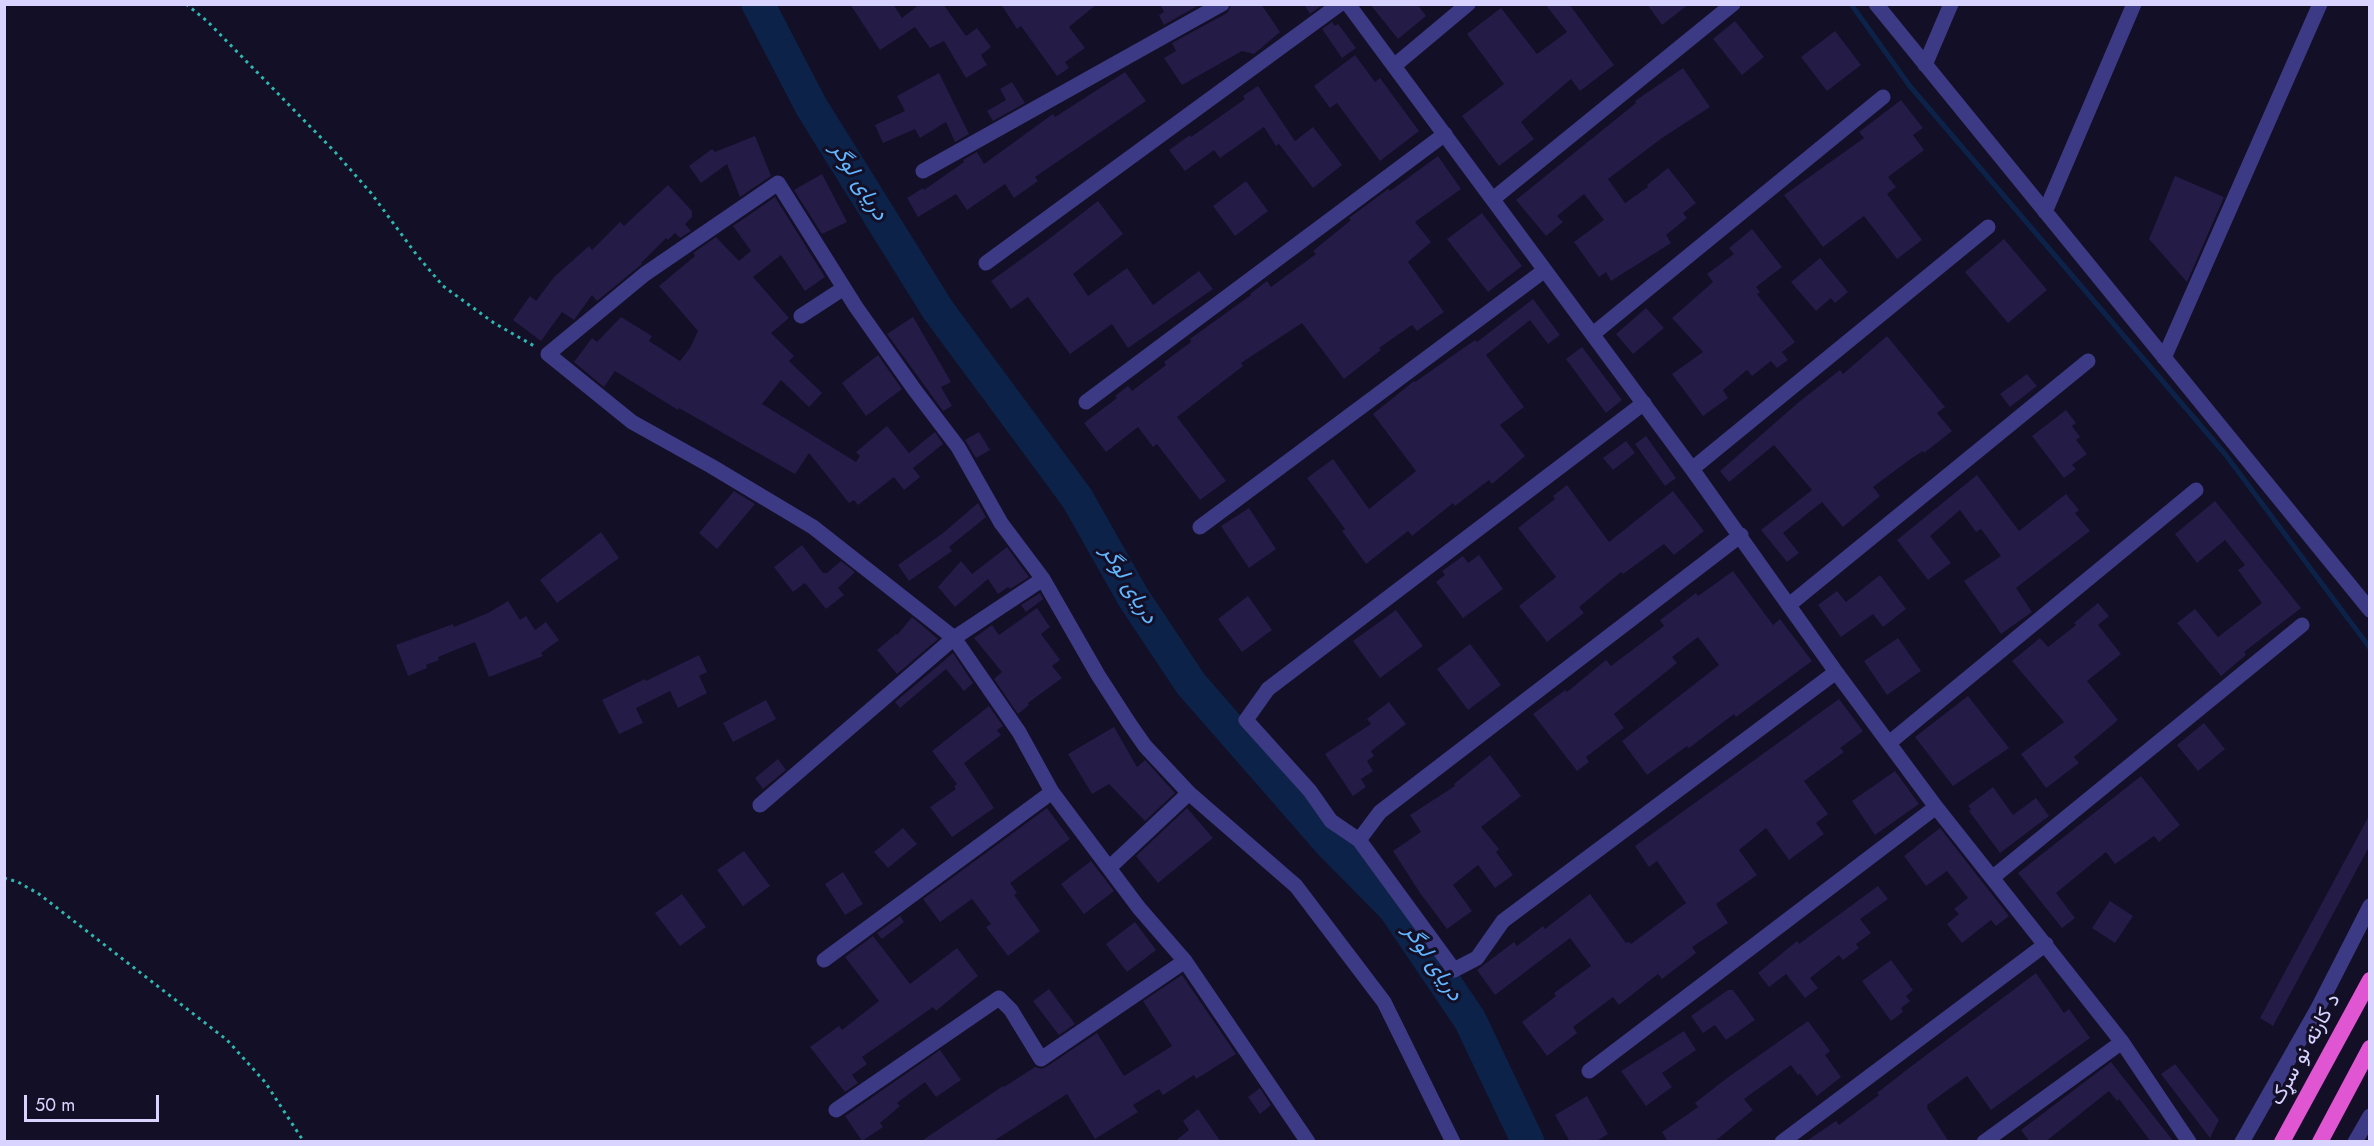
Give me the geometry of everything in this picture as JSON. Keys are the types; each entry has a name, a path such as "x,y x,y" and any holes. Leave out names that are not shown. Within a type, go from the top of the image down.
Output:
{"highway":[{"name":"د کارته نو سړک","path":"2282,1142 2370,980"},
{"path":"2320,1142 2370,1048"}],"street":[{"path":"923,171 1222,4"},
{"path":"986,263 1340,4"},
{"path":"1348,4 1741,535 1836,672 1936,807 2122,1042 2188,1142"},
{"path":"1394,66 1468,4"},
{"path":"1493,199 1733,4"},
{"path":"1876,4 2370,610"},
{"path":"1925,65 1951,4"},
{"path":"2045,212 2134,4"},
{"path":"2164,358 2320,4"},
{"path":"1593,334 1883,97"},
{"path":"1086,402 1444,134"},
{"path":"1308,1142 1185,961 1140,908 1052,792 1019,732 954,638 813,527 632,422 548,354 645,274 778,183 844,288 914,389 958,447 1001,523 1043,579 1145,746 1190,793 1296,886 1384,1002 1453,1142"},
{"path":"1692,469 1988,227"},
{"path":"1200,527 1545,270"},
{"path":"801,316 844,288"},
{"path":"1789,605 2088,361"},
{"path":"1644,403 1268,689 1246,720 1310,791 1331,821 1359,840 1454,970 1477,958 1503,921 1836,672"},
{"path":"1889,743 2196,490"},
{"path":"1359,840 1380,812 1741,535"},
{"path":"760,805 954,638 1043,579"},
{"path":"1992,878 2302,625"},
{"path":"824,960 1052,792"},
{"path":"1110,867 1190,793"},
{"path":"1589,1071 1936,807"},
{"path":"2242,1142 2318,1008 2370,906"},
{"path":"1782,1142 2046,944"},
{"path":"836,1110 999,998 1011,1010 1041,1059 1185,961"},
{"path":"1984,1142 2122,1042"},
{"path":"2355,1142 2370,1116"}],"path":[{"path":"186,4 207,21 335,152 371,193 443,286 494,323 548,354"},
{"path":"4,878 18,882 39,894 227,1040 265,1082 304,1142"}],"building":[{"path":"850,4 893,4 902,18 920,4 943,4 966,36 977,28 991,47 981,55 987,65 966,78 944,41 930,48 915,27 880,50"},
{"path":"1001,4 1097,4 1069,27 1085,48 1065,62 1069,68 1057,76 1021,26 1017,29"},
{"path":"1160,4 1201,4 1164,25 1159,15 1164,12"},
{"path":"1232,4 1261,4 1280,32 1254,54 1242,51 1182,85 1164,58 1176,51 1172,43 1227,13"},
{"path":"1304,4 1322,4 1322,5 1310,14"},
{"path":"1370,4 1417,4 1426,16 1398,39"},
{"path":"1545,4 1569,4 1614,65 1580,91 1571,79 1521,122 1534,139 1499,166 1462,116 1504,84 1467,34 1501,8 1537,54 1567,32"},
{"path":"1647,4 1689,4 1662,25"},
{"path":"1735,21 1764,57 1742,75 1713,39"},
{"path":"1332,22 1335,26 1338,24 1356,48 1342,58 1322,29"},
{"path":"1835,31 1861,65 1827,91 1801,57"},
{"path":"1355,55 1375,82 1380,78 1419,131 1380,161 1337,103 1330,108 1314,86"},
{"path":"1683,68 1710,107 1662,138 1608,179 1625,203 1648,187 1647,185 1668,168 1696,203 1683,213 1687,218 1666,235 1671,243 1611,281 1606,272 1599,277 1574,242 1604,220 1584,194 1557,216 1563,222 1546,236 1516,200 1636,103 1635,101"},
{"path":"1125,72 1146,101 1035,177 1038,181 1014,198 1005,184 967,210 956,194 918,217 907,198 923,188 924,190 977,152 984,164 1053,114 1055,117"},
{"path":"939,73 969,134 955,142 946,122 920,138 915,129 883,143 875,125 905,111 897,96"},
{"path":"1012,82 1025,103 993,121 987,111 1006,100 1000,89"},
{"path":"1258,86 1295,141 1313,127 1342,165 1313,188 1279,144 1276,146 1264,127 1220,158 1214,150 1185,171 1169,150 1245,99 1243,96"},
{"path":"1901,100 1923,128 1913,135 1924,150 1888,177 1896,187 1887,194 1922,240 1897,259 1864,216 1823,247 1784,195 1864,138 1859,132"},
{"path":"755,136 771,176 740,197 727,164 701,183 689,166 712,149 715,152"},
{"path":"1438,156 1461,189 1415,222 1431,242 1408,262 1444,312 1417,331 1412,325 1379,348 1381,350 1344,379 1302,323 1241,363 1243,366 1177,417 1226,481 1200,500 1157,444 1153,447 1138,427 1106,452 1084,423 1117,398 1115,396 1128,386 1132,391 1166,365 1164,362 1191,342 1190,339 1267,281 1271,287 1316,254 1313,251 1351,220 1349,218"},
{"path":"822,174 847,222 822,234 794,190"},
{"path":"2175,176 2224,197 2187,282 2149,239"},
{"path":"1246,181 1268,211 1235,236 1213,206"},
{"path":"668,185 692,211 692,217 685,224 691,231 680,238 675,233 668,240 666,238 642,264 597,301 592,295 574,320 562,312 541,341 513,320 530,296 536,301 554,277 589,246 592,250 620,222 624,226"},
{"path":"775,197 825,277 805,291 781,255 753,277 789,318 771,333 794,356 789,361 822,393 809,407 781,380 762,404 856,462 860,456 856,452 887,426 909,453 935,432 943,444 913,468 920,477 904,490 894,477 858,505 854,500 849,503 809,453 795,474 679,408 678,410 615,371 604,387 574,362 592,338 597,342 621,317 652,336 649,341 680,361 690,348 698,331 659,286 695,256 693,253 716,237 739,261 751,251 733,226"},
{"path":"1098,201 1123,234 1073,274 1088,296 1127,268 1153,305 1199,271 1213,289 1128,348 1112,324 1070,354 1028,297 1011,309 991,281"},
{"path":"1482,213 1522,266 1488,292 1447,239"},
{"path":"1752,229 1782,267 1756,287 1760,292 1757,294 1795,342 1782,352 1788,360 1777,368 1771,361 1752,376 1747,370 1723,390 1728,398 1703,416 1672,374 1703,352 1672,318 1713,282 1707,274 1734,254 1729,248"},
{"path":"2004,239 2047,290 2008,323 1965,272"},
{"path":"1820,258 1848,292 1835,303 1831,298 1816,311 1791,282"},
{"path":"1533,299 1560,335 1548,344 1530,320 1486,355 1524,407 1500,425 1525,456 1492,484 1489,480 1455,506 1453,503 1412,536 1408,531 1366,564 1342,531 1345,529 1307,478 1333,459 1369,509 1416,471 1373,414 1414,381 1475,340 1477,342"},
{"path":"1646,308 1664,328 1633,354 1616,334"},
{"path":"913,317 951,382 941,387 952,406 943,411 887,334"},
{"path":"1887,336 1945,407 1937,413 1952,431 1873,487 1880,496 1843,527 1822,502 1783,533 1799,553 1787,562 1761,530 1812,490 1774,445 1729,482 1720,471 1800,401 1840,370 1843,374"},
{"path":"1582,347 1622,400 1606,413 1566,359"},
{"path":"878,355 902,389 866,416 842,383"},
{"path":"2027,374 2037,386 2010,407 2000,394"},
{"path":"2066,410 2076,423 2072,426 2080,437 2076,440 2087,454 2072,465 2076,469 2064,478 2032,436"},
{"path":"979,432 990,450 976,458 965,440"},
{"path":"1646,436 1676,478 1665,486 1635,444"},
{"path":"1626,441 1635,453 1613,470 1603,458"},
{"path":"1977,475 2019,531 2066,494 2079,510 2075,513 2090,531 2016,588 2032,612 2001,634 1964,581 2001,556 1981,529 1976,532 1960,510 1930,536 1951,563 1928,580 1897,540"},
{"path":"1567,485 1609,542 1673,491 1704,531 1674,555 1664,544 1623,574 1621,572 1579,607 1584,613 1547,642 1519,606 1556,577 1518,528 1555,499 1553,496"},
{"path":"734,491 755,504 717,549 699,533"},
{"path":"2215,501 2301,608 2244,652 2246,655 2221,676 2177,623 2195,609 2218,637 2262,603 2238,570 2245,565 2225,540 2197,563 2175,534"},
{"path":"978,503 986,517 949,547 952,551 909,581 898,565 943,533"},
{"path":"1249,508 1276,549 1249,568 1221,526"},
{"path":"601,532 619,558 557,603 540,580"},
{"path":"802,545 823,573 827,573 841,561 855,572 838,588 844,595 826,609 805,583 793,592 774,567"},
{"path":"1007,547 1029,577 1010,589 1008,587 998,594 988,579 955,607 938,587 961,561 972,574"},
{"path":"1479,555 1503,589 1463,618 1436,582 1445,575 1442,571 1463,556 1468,563"},
{"path":"1733,571 1773,625 1780,619 1812,661 1736,717 1734,714 1689,748 1687,746 1647,775 1622,741 1719,665 1698,637 1672,657 1677,663 1614,714 1624,728 1586,757 1589,762 1577,771 1533,714 1565,690 1567,692 1606,660 1611,666 1664,626 1660,620 1696,593 1698,596"},
{"path":"1880,575 1906,609 1883,627 1873,614 1841,637 1818,605 1837,591 1846,602"},
{"path":"1040,593 1043,599 1026,612 1021,605"},
{"path":"1248,596 1272,630 1242,652 1218,619"},
{"path":"508,601 520,620 526,616 535,630 546,622 559,640 541,653 543,656 489,677 475,642 438,657 439,660 426,665 427,668 408,676 396,645 453,624 454,627 488,613"},
{"path":"2098,603 2109,616 2098,625 2121,654 2087,681 2118,720 2074,757 2079,763 2046,788 2021,754 2064,722 2012,661 2040,638 2048,647 2076,625 2074,623"},
{"path":"1037,608 1050,627 1041,634 1060,660 1052,666 1062,678 1028,703 1029,705 1018,714 994,679 1002,672 974,638 992,625 999,635"},
{"path":"1396,610 1423,646 1380,678 1353,641"},
{"path":"912,617 938,639 897,674 877,650 897,635"},
{"path":"1898,638 1921,671 1887,695 1864,661"},
{"path":"1470,644 1501,685 1468,710 1437,669"},
{"path":"953,653 973,683 964,691 946,669 900,708 895,702"},
{"path":"699,655 707,672 699,676 707,693 678,708 670,691 636,708 643,723 619,734 602,700"},
{"path":"1968,696 2009,748 1953,786 1915,737"},
{"path":"1839,699 1863,731 1840,748 1844,752 1804,781 1828,814 1816,823 1824,834 1789,860 1766,828 1739,850 1757,875 1716,904 1728,923 1692,947 1696,953 1662,979 1658,974 1619,1005 1613,997 1573,1027 1577,1033 1547,1056 1522,1022 1556,996 1554,993 1591,966 1570,938 1495,995 1477,970 1514,942 1517,946 1543,926 1545,929 1590,894 1626,943 1631,944 1686,903 1657,861 1649,867 1635,846"},
{"path":"766,700 776,719 733,742 723,723"},
{"path":"1389,702 1406,724 1371,751 1374,756 1367,761 1373,771 1361,779 1366,787 1353,796 1325,754 1371,724 1367,719"},
{"path":"989,706 1003,726 997,730 1001,735 964,763 994,808 952,837 930,807 956,789 954,786 957,784 932,751"},
{"path":"2204,723 2225,749 2198,771 2177,745"},
{"path":"1114,727 1137,767 1145,760 1175,793 1145,821 1109,784 1092,794 1068,754"},
{"path":"1490,755 1521,796 1481,827 1499,849 1496,852 1513,875 1495,888 1478,865 1453,885 1472,911 1447,929 1393,851 1421,832 1410,815 1455,786 1454,784"},
{"path":"778,759 786,770 763,789 755,778"},
{"path":"1895,771 1919,804 1875,835 1852,801"},
{"path":"2141,776 2180,825 2159,842 2154,836 2115,864 2106,852 2056,893 2075,918 2062,928 2018,873"},
{"path":"1993,787 2013,815 2036,798 2049,816 2000,853 1969,811 1971,809 1968,806"},
{"path":"1047,808 1070,839 1010,883 1017,893 1014,895 1040,931 1008,956 986,927 991,924 972,899 940,922 923,899"},
{"path":"1187,808 1213,838 1158,883 1136,856"},
{"path":"2370,814 2370,845 2273,1026 2260,1018"},
{"path":"903,828 917,844 888,868 874,852"},
{"path":"1940,828 2009,916 1996,926 1991,920 1962,943 1947,924 1959,914 1954,909 1968,898 1947,871 1926,886 1904,856"},
{"path":"744,851 770,886 743,906 717,870"},
{"path":"1091,861 1114,891 1084,914 1061,884"},
{"path":"843,872 863,904 845,915 825,884"},
{"path":"1878,886 1888,899 1860,919 1871,933 1856,944 1859,948 1843,960 1839,955 1810,978 1818,988 1805,998 1786,974 1769,987 1758,973 1797,941 1799,944"},
{"path":"682,894 706,927 680,946 655,913"},
{"path":"2110,901 2133,916 2115,943 2092,928"},
{"path":"900,916 904,922 882,939 877,933"},
{"path":"1135,922 1156,950 1127,972 1106,944"},
{"path":"873,936 910,984 957,948 978,976 936,1011 933,1007 862,1057 867,1064 852,1075 858,1083 845,1092 810,1047 839,1026 842,1030 879,1001 845,957"},
{"path":"1891,960 1913,990 1906,996 1910,1001 1901,1008 1903,1012 1891,1021 1862,981"},
{"path":"2036,973 2064,1013 2069,1009 2090,1038 1991,1110 1967,1076 1927,1105 1949,1142 1805,1142 1836,1121 1839,1125 1879,1095 1877,1093 1909,1068"},
{"path":"1182,975 1236,1054 1196,1079 1194,1075 1163,1095 1159,1089 1133,1105 1138,1112 1095,1139 1067,1094 992,1142 920,1142 1003,1086 1035,1067 1041,1069 1046,1067 1097,1033 1124,1076 1172,1046 1143,1001"},
{"path":"1049,989 1075,1024 1059,1035 1033,1001"},
{"path":"1728,990 1733,990 1755,1020 1726,1040 1715,1025 1703,1033 1691,1016"},
{"path":"1808,1021 1830,1051 1825,1055 1841,1077 1817,1096 1791,1065 1744,1099 1753,1110 1714,1142 1668,1142 1662,1132 1698,1107 1695,1103"},
{"path":"1684,1031 1696,1050 1662,1073 1672,1087 1646,1106 1621,1071"},
{"path":"940,1050 961,1080 936,1097 925,1082 897,1103 900,1106 880,1123 883,1127 862,1141 845,1116"},
{"path":"2111,1062 2174,1142 2151,1142 2119,1099 2117,1101 2109,1091 2045,1142 2030,1142 2021,1130"},
{"path":"2175,1064 2219,1120 2210,1138 2161,1074"},
{"path":"1260,1088 1271,1105 1260,1114 1248,1097"},
{"path":"1587,1096 1608,1134 1595,1142 1570,1142 1555,1115"},
{"path":"1198,1109 1221,1142 1174,1142 1189,1130 1183,1121"}],"waterway":[{"name":"دریای لوگر","path":"758,4 811,106 938,310 1077,498 1133,597 1191,684 1330,843 1395,909 1470,1020 1528,1142"},
{"path":"1851,4 1909,85 2225,454 2370,648"}]}
